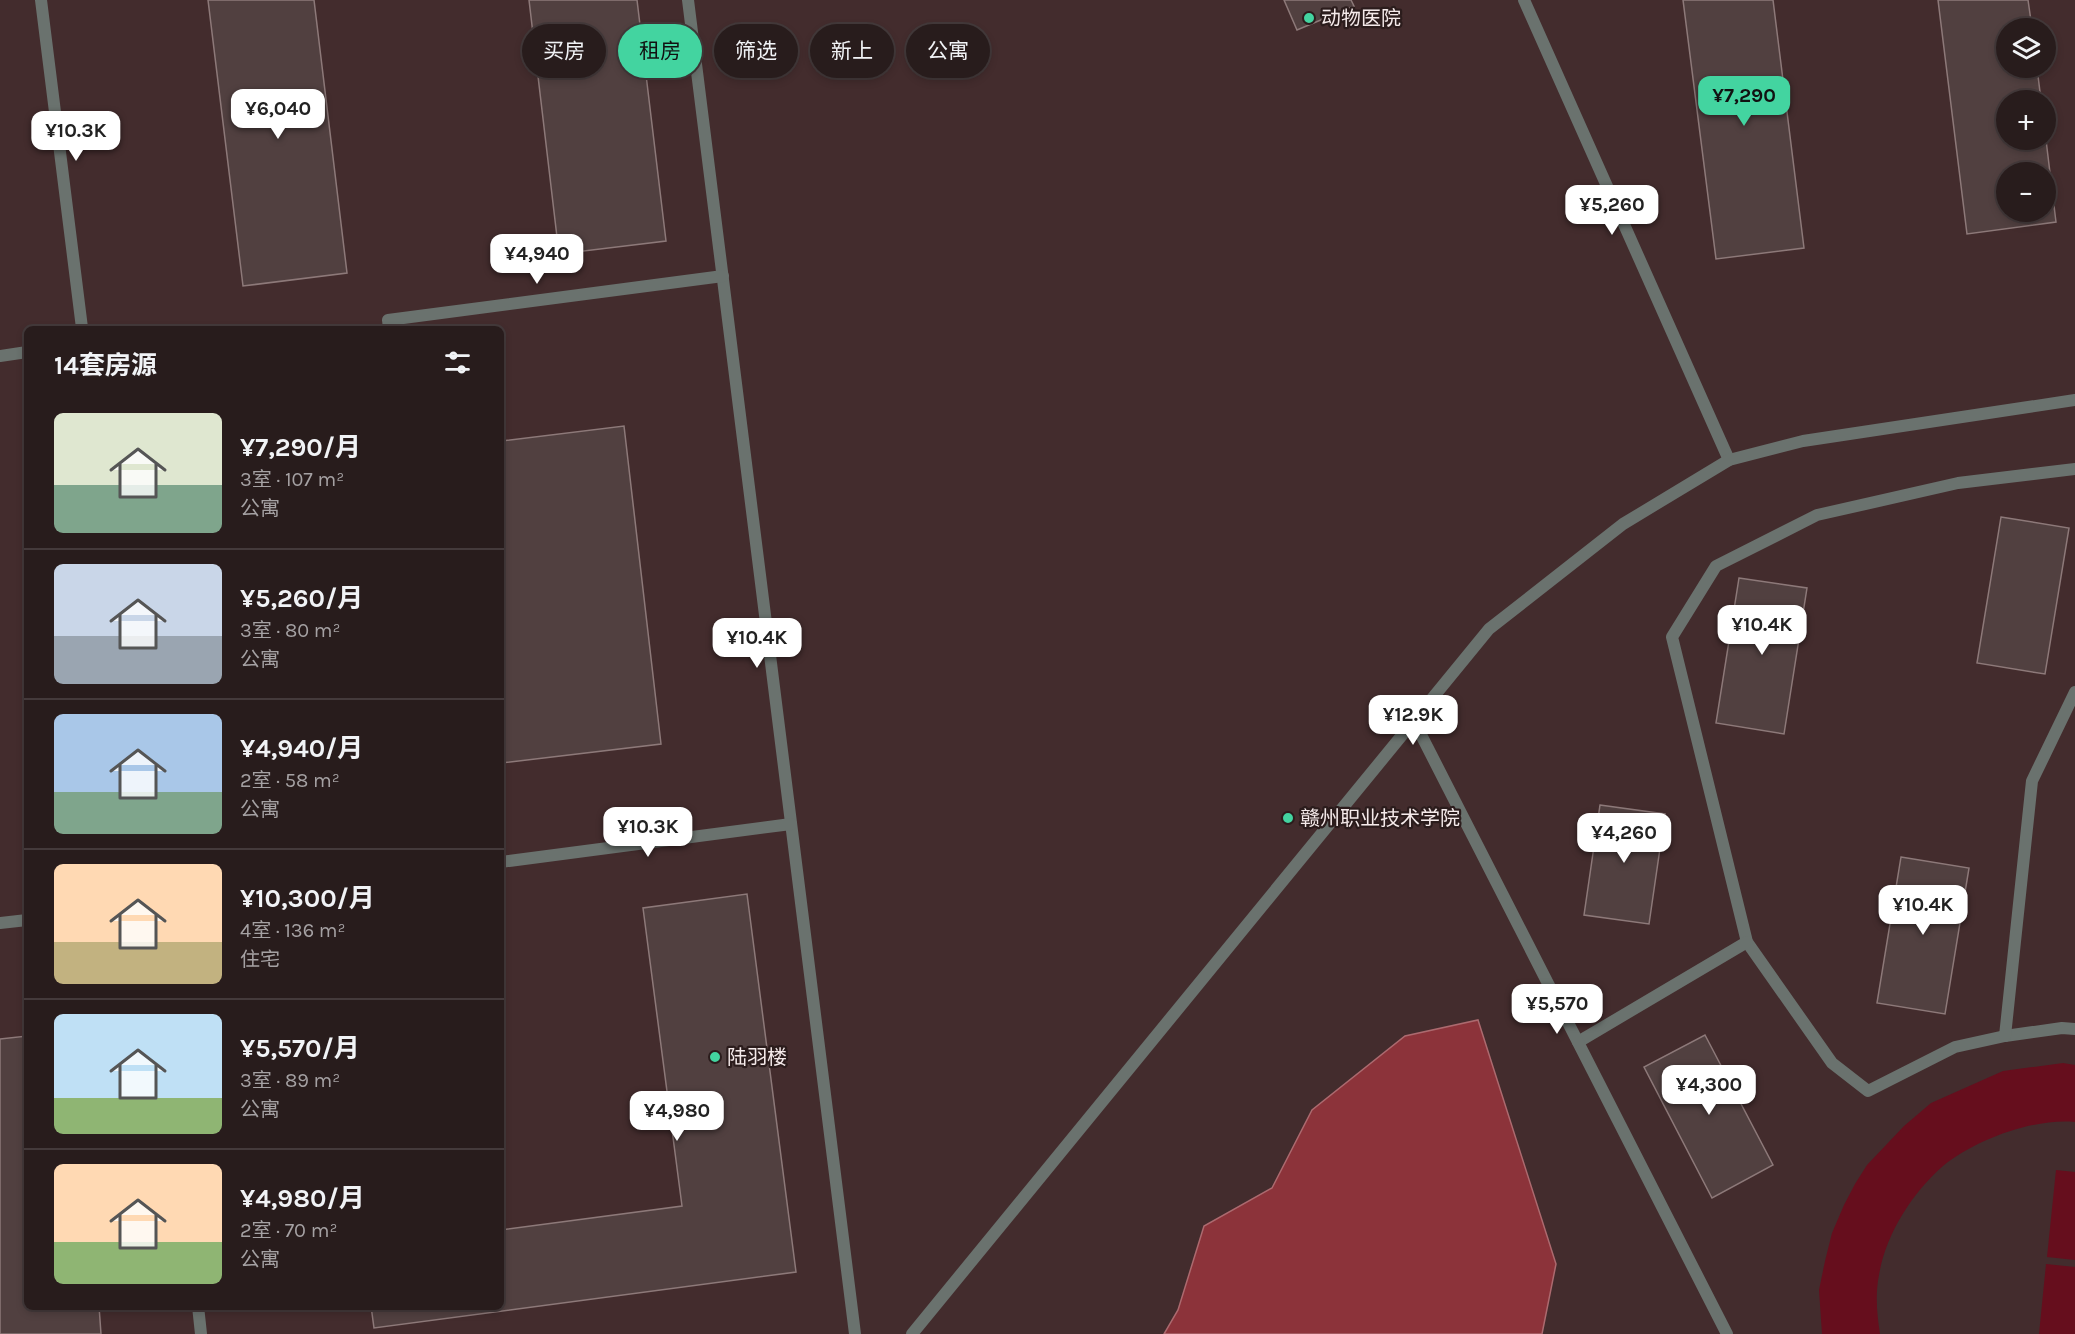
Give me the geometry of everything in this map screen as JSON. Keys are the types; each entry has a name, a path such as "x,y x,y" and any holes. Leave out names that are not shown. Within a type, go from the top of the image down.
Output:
{"street":[{"path":"41,0 82,326"},
{"path":"688,0 855,1334"},
{"path":"1524,0 1729,460"},
{"path":"389,326 388,320 723,276"},
{"path":"0,356 24,352"},
{"path":"912,1334 1489,629 1623,524 1729,460 1803,441 2075,400"},
{"path":"2075,469 1958,483 1817,515 1716,566 1672,637 1747,942 1832,1063 1868,1091 1955,1047 2005,1036 2062,1028 2075,1029"},
{"path":"2005,1036 2032,781 2075,692"},
{"path":"1414,721 1727,1334"},
{"path":"504,862 791,824"},
{"path":"0,923 24,920"},
{"path":"1578,1042 1747,942"},
{"path":"198,1310 201,1334"}],"shaded area":[{"name":"赣州职业技术学院","path":"0,0 2075,0 2075,1334 0,1334"},
{"path":"1478,1020 1556,1264 1542,1334 1164,1334 1178,1310 1204,1226 1272,1188 1312,1110 1405,1036"},
{"path":"2063,1063 2075,1065 2075,1122 2041,1124 2005,1133 1971,1148 1943,1166 1921,1189 1902,1215 1882,1260 1877,1290 1880,1334 1822,1334 1819,1290 1832,1233 1844,1205 1867,1165 1904,1126 1931,1103 2003,1071"},
{"path":"2056,1170 2075,1172 2075,1260 2047,1257"},
{"path":"2046,1264 2075,1267 2075,1334 2039,1334"}],"building":[{"path":"208,0 314,0 347,273 243,286"},
{"path":"529,0 637,0 640,24 618,24 618,78 646,78 666,241 559,254 538,78 606,78 606,24 532,24"},
{"name":"动物医院","path":"1284,0 1351,0 1354,6 1297,30"},
{"path":"1683,0 1773,0 1804,248 1716,259"},
{"path":"1938,0 2028,0 2031,18 1996,18 1996,78 2038,78 2040,90 1996,90 1996,150 2047,150 2049,162 1996,162 1996,222 2056,222 1967,234"},
{"path":"624,426 661,744 504,763 504,441"},
{"path":"2001,517 2069,528 2045,674 1977,663"},
{"path":"1739,578 1807,588 1784,734 1716,723"},
{"path":"1600,805 1665,814 1649,924 1584,915"},
{"path":"1901,857 1969,868 1945,1014 1877,1003"},
{"name":"陆羽楼","path":"747,894 796,1272 374,1328 372,1310 504,1310 504,1230 682,1206 643,908"},
{"path":"1705,1035 1773,1165 1712,1198 1644,1067"},
{"path":"24,1036 24,1310 99,1310 101,1334 0,1334 0,1039"}],"place":[{"name":"动物医院","path":"1309,18"},
{"name":"赣州职业技术学院","path":"1288,818"},
{"name":"陆羽楼","path":"715,1057"}]}
